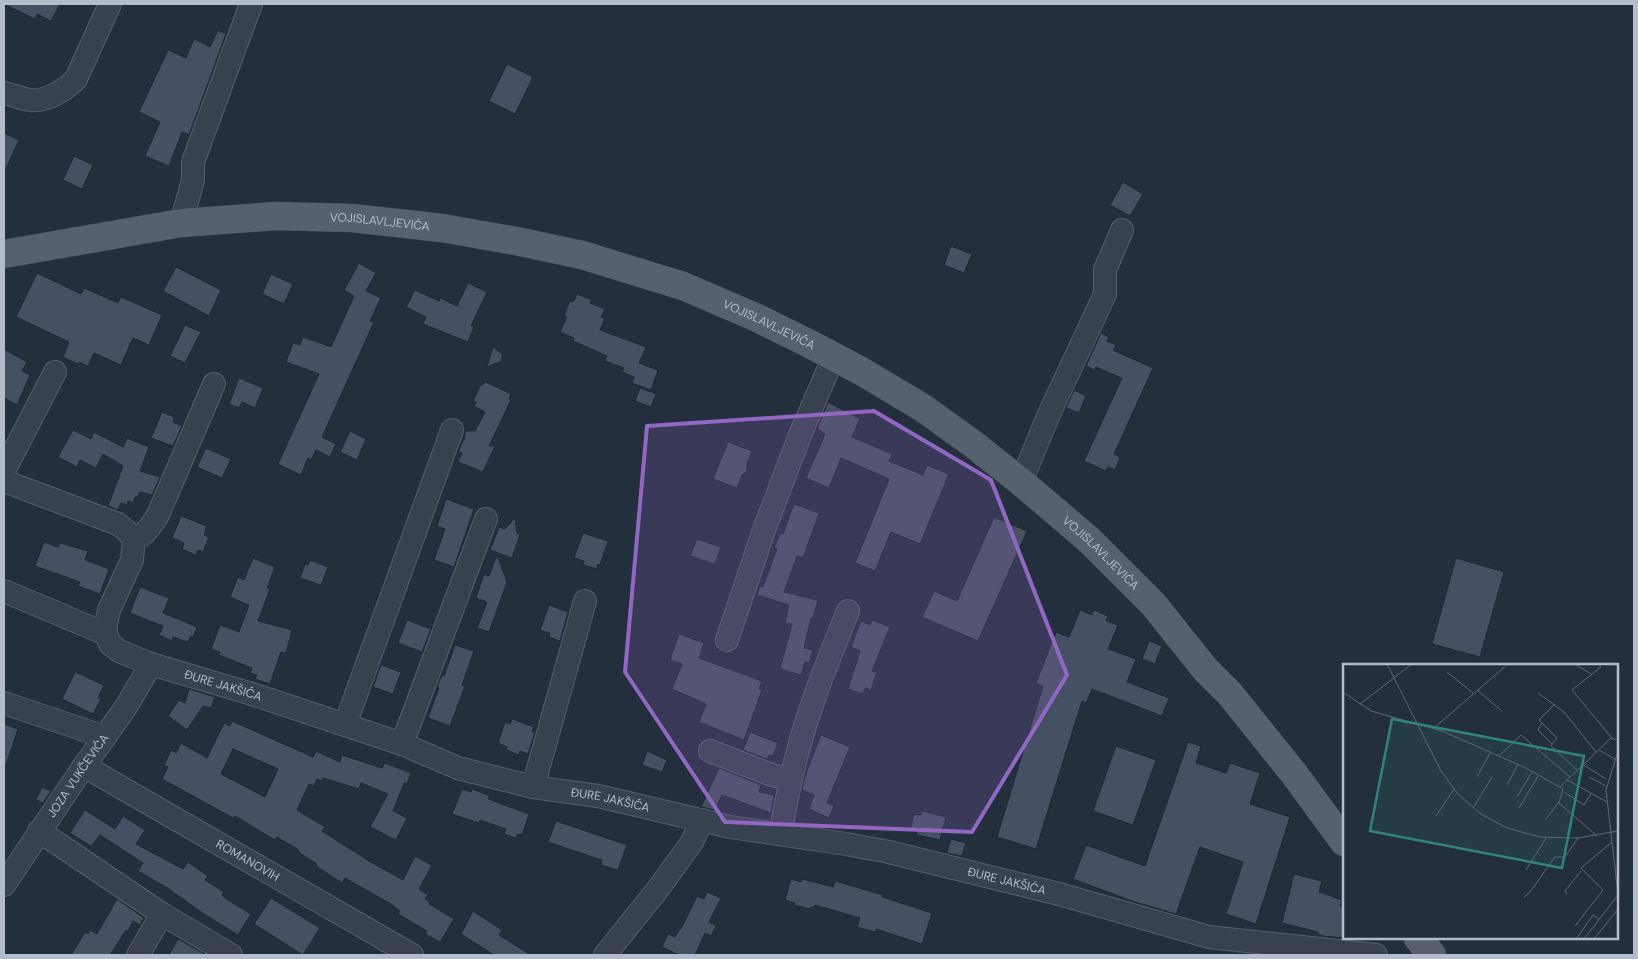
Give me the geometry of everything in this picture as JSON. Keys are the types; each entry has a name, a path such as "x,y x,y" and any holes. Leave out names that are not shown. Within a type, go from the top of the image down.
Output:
{"main road":[{"name":"VOJISLAVLJEVIĆA","path":"4,254 181,223 276,216 352,218 442,228 582,255 683,286 755,317 834,356 923,408 1021,482 1088,539 1154,605 1205,668 1236,701 1343,841"},
{"path":"1419,939 1432,955"}],"street":[{"path":"4,93 32,100 50,96 66,89 76,79 110,4"},
{"path":"181,223 193,180 193,162 251,4"},
{"path":"1021,482 1049,414 1105,294 1105,270 1122,230"},
{"path":"728,640 771,513 800,436 834,356"},
{"path":"4,471 55,372"},
{"path":"134,540 141,538 158,515 214,384"},
{"path":"345,725 452,430"},
{"path":"4,481 118,524 134,540 132,560 109,610 106,634 4,591"},
{"path":"402,744 486,519"},
{"path":"533,786 585,601"},
{"path":"782,834 795,755 810,707 848,612"},
{"name":"ĐURE JAKŠIĆA","path":"106,634 110,644 119,651 151,664 252,694 402,744 458,768 533,786 598,796 730,827 846,844 898,854 1059,894 1209,937 1281,951 1376,955"},
{"name":"JOZA VUKČEVIĆA","path":"4,885 136,693 151,664"},
{"path":"4,703 105,737"},
{"path":"710,751 772,775 790,779"},
{"name":"ROMANOVIH","path":"84,766 412,955"},
{"path":"605,955 658,890 692,842 702,820"},
{"path":"40,831 162,914 230,955"},
{"path":"138,955 162,914"}],"highlighted area":[{"path":"874,411 991,480 1067,675 972,832 725,822 625,672 647,426"}],"building":[{"path":"4,4 60,4 51,21 37,14 35,19"},
{"path":"218,30 226,34 189,135 182,132 169,166 145,156 160,122 139,112 168,50 186,58 194,39 210,47"},
{"path":"507,64 533,77 515,114 489,101"},
{"path":"4,133 19,140 4,173"},
{"path":"74,156 93,165 82,189 63,180"},
{"path":"1123,182 1143,194 1130,216 1110,205"},
{"path":"951,246 972,254 964,273 944,265"},
{"path":"359,263 376,273 366,291 381,298 370,321 374,322 322,437 336,444 330,457 316,450 311,460 308,458 301,475 278,464 319,374 286,362 293,343 300,345 303,337 331,347 354,296 344,290"},
{"path":"176,267 221,290 209,316 163,291"},
{"path":"37,273 81,294 84,288 118,303 121,297 162,315 149,345 133,338 121,365 94,353 88,366 79,362 78,364 63,357 69,342 16,317"},
{"path":"271,274 293,284 284,304 262,294"},
{"path":"468,283 487,292 471,326 474,327 468,342 423,324 426,317 406,307 415,290 439,301 440,298 457,306"},
{"path":"577,294 592,300 590,303 605,309 601,317 605,318 600,330 646,347 639,363 658,370 651,390 632,383 634,377 622,372 624,368 605,361 607,356 573,341 574,338 560,332 567,317 564,316 570,301 573,302"},
{"path":"185,325 201,332 185,363 170,356"},
{"path":"1101,333 1109,337 1107,341 1116,345 1113,350 1153,368 1114,454 1120,457 1115,470 1108,467 1106,471 1084,461 1122,378 1096,367 1094,370 1086,366"},
{"path":"493,347 502,354 502,361 487,367"},
{"path":"4,349 27,362 22,371 30,375 17,405 4,398"},
{"path":"239,378 263,388 255,408 242,402 239,408 229,404"},
{"path":"486,382 511,394 509,399 511,400 489,446 495,446 483,472 458,462 462,453 458,452 465,437 465,431 475,431 485,412 474,406 476,402 473,401 480,386"},
{"path":"640,388 656,394 651,407 635,401"},
{"path":"1074,390 1086,396 1079,413 1066,408"},
{"path":"828,402 860,419 852,437 892,454 889,461 923,475 927,465 949,474 920,544 891,532 875,571 855,563 889,479 841,458 829,488 806,478 825,434 817,429"},
{"path":"162,412 174,417 173,422 182,426 173,446 151,438"},
{"path":"73,430 91,439 94,432 123,447 127,438 149,447 140,471 160,477 152,495 140,492 133,503 128,501 127,505 121,503 118,510 108,506 123,466 103,454 96,468 80,460 77,467 58,457"},
{"path":"350,431 366,439 357,460 340,452"},
{"path":"728,442 752,451 747,463 747,471 742,475 737,488 713,479"},
{"path":"206,448 231,459 222,478 197,467"},
{"path":"446,499 474,509 454,567 434,560 445,529 437,526"},
{"path":"794,504 819,513 803,558 797,556 784,592 818,600 813,618 811,618 804,648 813,650 809,663 805,662 801,675 780,669 792,624 785,623 789,605 757,595 760,586 763,587 777,549 774,548 780,533 783,534"},
{"path":"181,516 207,526 204,535 209,537 203,552 198,550 196,555 182,549 184,543 172,538"},
{"path":"994,517 1027,531 978,641 922,617 934,591 957,601"},
{"path":"515,518 517,533 520,535 512,558 490,550 499,527 505,529"},
{"path":"583,533 608,541 597,569 583,565 584,561 574,558"},
{"path":"697,539 721,547 715,564 690,556"},
{"path":"44,542 58,547 60,543 88,551 85,560 109,569 100,594 78,586 80,582 35,566"},
{"path":"497,555 507,582 489,632 477,628 487,602 476,598 484,574 489,576"},
{"path":"253,558 275,567 267,588 270,589 258,621 292,630 286,653 281,652 270,684 255,679 257,675 250,673 252,668 219,655 220,652 211,649 220,625 239,632 249,605 230,597 238,577 244,580"},
{"path":"1456,558 1504,572 1480,657 1432,644"},
{"path":"310,560 328,567 321,585 300,578 305,564 308,565"},
{"path":"140,587 169,598 163,613 197,627 193,637 191,636 188,642 173,637 172,641 159,635 163,626 130,613"},
{"path":"549,605 568,612 560,641 549,637 550,633 540,630"},
{"path":"1080,610 1092,615 1094,610 1108,616 1106,621 1118,625 1108,649 1136,659 1127,682 1169,698 1162,716 1092,689 1086,703 1082,701 1036,849 997,837 1043,686 1036,683 1056,632 1069,637"},
{"path":"407,620 431,629 422,652 398,643"},
{"path":"872,620 890,627 872,671 877,672 871,690 865,688 863,694 848,689 860,651 851,647 861,621 870,625"},
{"path":"679,634 704,643 699,658 762,681 759,689 762,690 744,740 699,722 706,704 672,689 682,664 670,660"},
{"path":"1149,641 1162,646 1155,664 1142,659"},
{"path":"455,645 474,651 462,685 465,686 450,726 428,718 439,688 437,687 442,675 444,676"},
{"path":"381,665 401,672 393,694 373,687"},
{"path":"75,672 104,685 98,698 101,699 93,714 62,699"},
{"path":"189,689 215,697 211,708 203,706 187,730 168,716 179,700 185,703"},
{"path":"512,719 534,727 532,732 535,732 528,754 520,751 519,755 506,750 507,747 498,743 505,722 510,724"},
{"path":"232,721 313,757 316,751 340,762 342,755 382,768 385,763 411,773 407,784 404,783 393,811 407,818 396,840 370,827 388,794 361,783 359,789 323,778 321,781 317,779 314,786 309,784 297,810 325,827 322,831 403,880 415,856 432,865 419,889 428,895 425,899 430,902 429,904 454,919 440,942 425,934 427,931 398,914 400,911 391,904 345,878 342,883 316,866 317,864 298,852 299,850 277,837 275,840 235,816 233,818 162,779 168,767 164,765 171,750 176,753 181,743 207,758 224,723 230,726","holes":["233,749 278,769 265,797 221,774"]},
{"path":"4,724 18,729 6,765 4,765"},
{"path":"750,732 778,743 773,756 769,755 767,759 743,750"},
{"path":"821,735 850,747 827,803 834,806 829,818 809,809 814,795 802,790 806,773"},
{"path":"1188,742 1201,746 1196,763 1226,773 1230,763 1260,773 1250,804 1290,817 1256,924 1226,914 1243,862 1200,847 1176,914 1132,901 1073,879 1086,845 1145,866"},
{"path":"1116,746 1156,760 1133,825 1093,811"},
{"path":"647,751 667,760 662,772 642,765"},
{"path":"719,768 761,785 759,792 774,795 771,813 722,795 715,810 701,807"},
{"path":"42,787 51,791 43,803 36,800"},
{"path":"462,789 471,792 472,789 490,796 488,799 529,814 522,835 518,834 516,838 504,834 506,829 480,820 479,823 452,814"},
{"path":"85,810 115,829 123,816 145,830 136,844 183,869 188,862 208,876 205,880 224,892 222,895 226,899 251,914 238,935 169,889 138,871 143,863 100,835 91,846 70,833"},
{"path":"922,811 946,817 940,840 917,835 917,832 910,830 914,814 921,815"},
{"path":"556,821 627,845 618,870 601,865 602,860 548,842"},
{"path":"951,839 966,843 962,856 947,853"},
{"path":"1294,874 1322,881 1319,892 1342,900 1340,906 1343,907 1343,938 1323,936 1318,934 1318,932 1282,923"},
{"path":"791,879 801,882 802,879 833,887 835,881 883,895 882,897 932,913 922,944 876,929 875,932 857,927 860,918 815,905 814,908 811,907 810,909 794,905 795,903 785,900"},
{"path":"707,892 721,898 709,922 716,926 711,936 705,933 695,955 679,955 662,947 668,934 675,937 681,929 697,896 704,899"},
{"path":"271,898 320,928 303,955 254,924"},
{"path":"117,899 144,918 140,925 133,921 110,955 71,955 85,932 88,934 90,930 97,934"},
{"path":"473,911 502,930 499,935 531,955 494,955 461,934"},
{"path":"178,939 187,944 206,955 169,955"}]}
